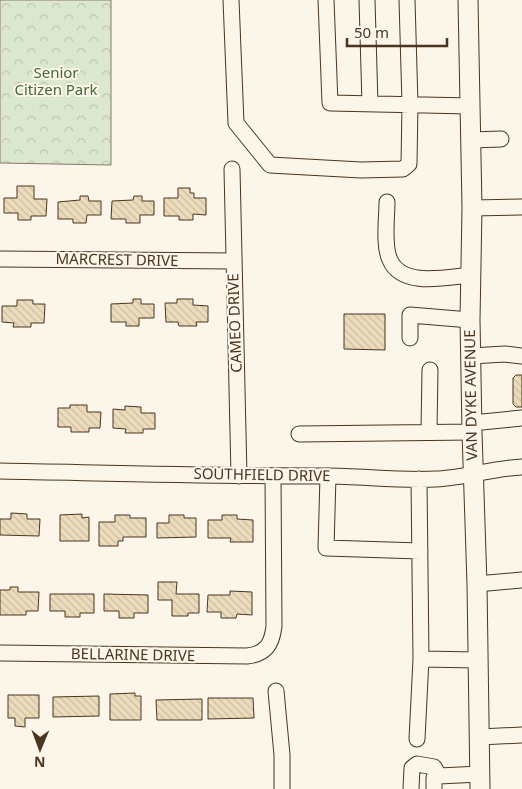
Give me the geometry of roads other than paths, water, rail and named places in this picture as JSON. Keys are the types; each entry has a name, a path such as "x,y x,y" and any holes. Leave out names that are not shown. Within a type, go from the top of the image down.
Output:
{"main road":[{"name":"VAN DYKE AVENUE","path":"468,0 472,208 470,320 472,475 477,584 480,782"}],"street":[{"path":"232,0 236,123 270,165 362,170 403,169 409,164 410,104 407,0"},
{"path":"326,0 330,103 471,106"},
{"path":"367,0 370,104"},
{"path":"471,140 501,139"},
{"name":"CAMEO DRIVE","path":"232,170 239,476"},
{"path":"387,202 387,249 390,260 396,268 412,278 423,279 471,275"},
{"path":"472,208 522,207"},
{"name":"MARCREST DRIVE","path":"0,258 233,261"},
{"path":"410,338 410,315 470,320"},
{"path":"471,356 505,354 522,356"},
{"path":"429,431 430,370"},
{"path":"299,434 429,431 472,428 522,418"},
{"name":"SOUTHFIELD DRIVE","path":"0,471 436,479 522,467"},
{"name":"BELLARINE DRIVE","path":"0,653 254,656 265,650 271,641 274,626 272,476"},
{"path":"328,476 326,548 420,551"},
{"path":"417,740 421,660 419,479"},
{"path":"477,584 522,580"},
{"path":"421,660 478,660"},
{"path":"276,691 282,755 282,789"},
{"path":"479,737 522,735"},
{"path":"411,789 412,768 418,764 434,767 436,783 480,782"}],"park label":[{"name":"Senior Citizen Park","path":"56,82"}]}
